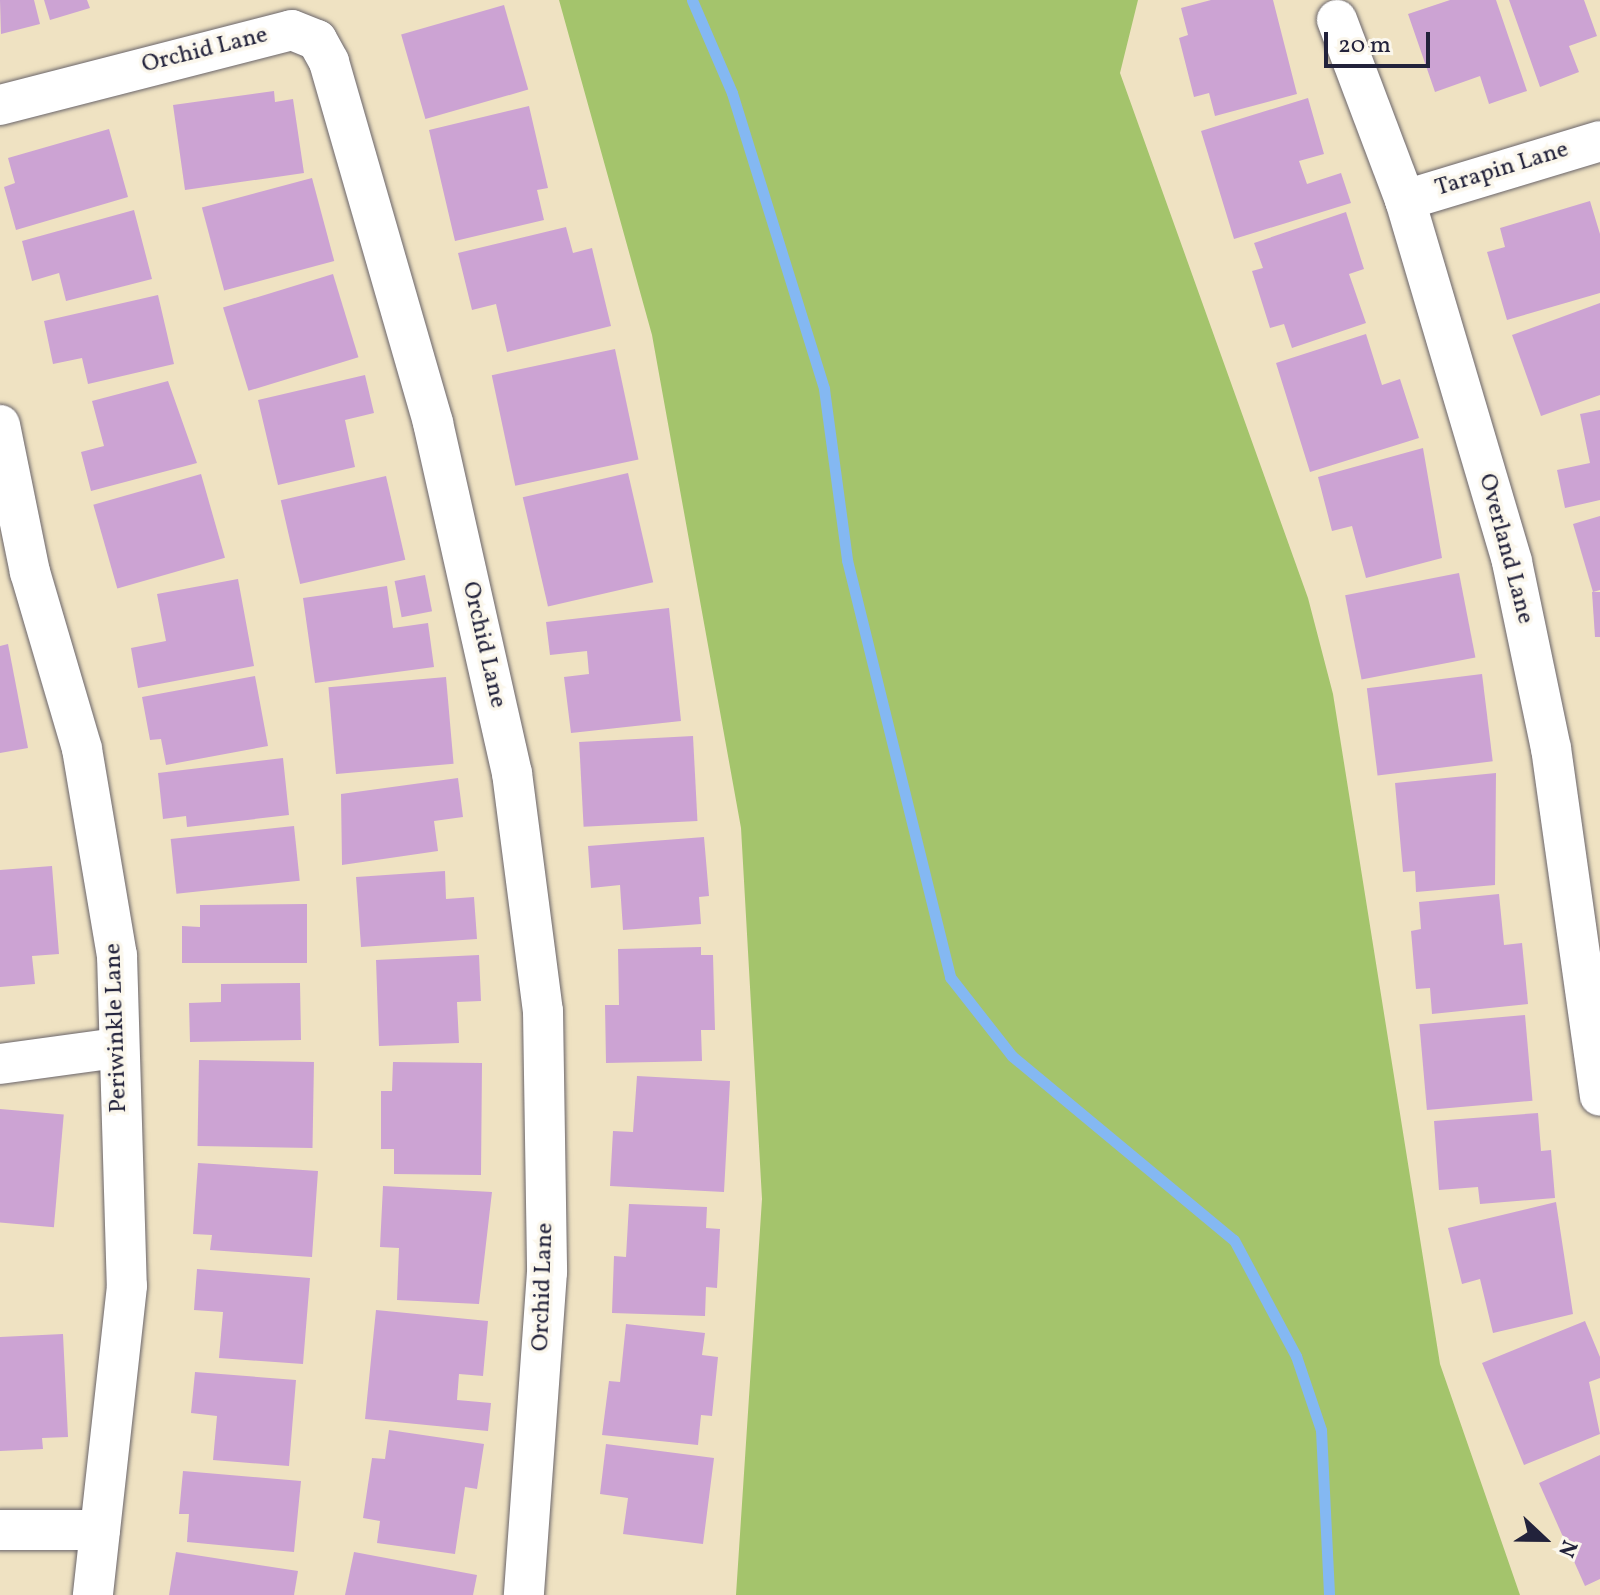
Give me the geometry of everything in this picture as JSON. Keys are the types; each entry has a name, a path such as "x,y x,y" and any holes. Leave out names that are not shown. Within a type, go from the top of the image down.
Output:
{"street":[{"name":"Overland Lane","path":"1337,20 1405,200 1512,562 1551,748 1600,1096"},
{"name":"Orchid Lane","path":"0,105 292,30 317,40 329,62 433,423 512,773 541,995 547,1272 524,1595"},
{"name":"Tarapin Lane","path":"1405,200 1600,141"},
{"name":"Periwinkle Lane","path":"0,425 15,576 82,749 117,955 117,1048 127,1286 93,1595"},
{"path":"0,1064 117,1048"},
{"path":"0,1530 100,1530"}],"green space":[{"path":"559,0 1138,0 1120,73 1308,598 1333,694 1440,1364 1520,1595 736,1595 762,1199 741,828 652,335"}],"building":[{"path":"0,0 34,0 40,24 1,34"},
{"path":"44,0 87,0 90,8 50,20"},
{"path":"1211,0 1273,0 1297,94 1215,116 1209,93 1194,97 1179,38 1188,35 1181,8"},
{"path":"1450,0 1496,0 1527,91 1489,104 1480,76 1435,92 1408,14"},
{"path":"1509,0 1584,0 1597,36 1569,46 1579,72 1540,87"},
{"path":"504,5 528,90 425,119 401,34"},
{"path":"274,91 275,102 293,99 304,173 185,190 173,105"},
{"path":"1308,98 1324,154 1299,161 1307,184 1341,173 1351,203 1234,239 1201,131"},
{"path":"529,106 548,188 537,190 544,220 455,241 429,130"},
{"path":"109,129 128,197 16,230 4,187 15,183 8,158"},
{"path":"312,178 334,261 224,291 202,208"},
{"path":"1590,201 1600,234 1600,293 1507,320 1487,252 1505,247 1500,228"},
{"path":"134,210 152,279 66,301 59,273 32,281 22,241"},
{"path":"1346,212 1364,269 1349,274 1366,323 1292,348 1284,324 1270,328 1252,271 1263,268 1254,243"},
{"path":"566,227 573,253 592,248 611,326 507,352 496,304 472,310 458,253"},
{"path":"333,274 358,357 248,391 223,308"},
{"path":"158,295 174,364 88,384 82,358 53,364 44,321"},
{"path":"1600,303 1600,395 1541,416 1512,335"},
{"path":"1366,334 1382,385 1400,379 1419,438 1310,472 1276,363"},
{"path":"615,349 638,460 515,486 492,375"},
{"path":"365,375 374,413 345,420 355,467 278,485 258,400"},
{"path":"168,381 197,463 91,491 81,452 104,446 92,401"},
{"path":"1600,410 1600,500 1565,508 1557,470 1590,463 1580,414"},
{"path":"1423,448 1442,558 1366,578 1352,526 1332,531 1318,477"},
{"path":"628,473 653,582 548,606 523,497"},
{"path":"201,474 225,558 117,589 93,505"},
{"path":"386,476 405,560 300,584 281,500"},
{"path":"1600,516 1600,590 1593,592 1573,524"},
{"path":"1459,573 1475,657 1362,680 1345,595"},
{"path":"425,575 432,611 402,617 395,581"},
{"path":"238,579 254,666 138,688 131,648 166,641 157,594"},
{"path":"387,586 393,628 428,623 434,667 315,683 303,598"},
{"path":"1592,592 1600,592 1600,637 1595,637"},
{"path":"669,608 681,721 571,733 564,677 589,674 587,651 550,655 546,622"},
{"path":"8,644 28,748 0,753 0,646"},
{"path":"1482,674 1493,761 1378,775 1367,688"},
{"path":"255,676 268,746 166,765 161,739 150,740 142,697"},
{"path":"446,677 454,764 336,774 328,687"},
{"path":"693,736 697,821 584,827 579,742"},
{"path":"283,758 289,815 187,827 186,816 163,819 158,773"},
{"path":"1496,773 1495,885 1416,892 1415,871 1403,872 1395,783"},
{"path":"458,778 463,817 434,821 438,851 342,865 341,794"},
{"path":"294,826 300,881 176,894 171,839"},
{"path":"704,837 709,896 699,897 701,924 623,930 620,885 591,888 588,846"},
{"path":"52,866 59,954 32,956 35,984 0,987 0,870"},
{"path":"445,871 446,899 474,897 477,939 361,947 356,877"},
{"path":"1499,894 1504,945 1522,943 1528,1004 1432,1014 1430,988 1416,989 1411,931 1421,929 1419,902"},
{"path":"307,904 307,963 182,963 182,926 200,927 200,905"},
{"path":"701,947 701,955 713,955 715,1030 701,1030 702,1061 606,1063 605,1005 619,1005 618,949"},
{"path":"479,955 481,1001 457,1002 459,1043 379,1046 376,960"},
{"path":"300,983 301,1040 190,1042 189,1003 221,1002 221,984"},
{"path":"1525,1015 1532,1101 1427,1110 1419,1024"},
{"path":"199,1060 314,1062 312,1148 197,1146"},
{"path":"393,1062 482,1063 481,1175 394,1174 394,1149 381,1149 381,1091 392,1091"},
{"path":"637,1076 730,1081 724,1192 610,1186 613,1131 633,1132"},
{"path":"0,1109 64,1115 54,1227 0,1222"},
{"path":"1538,1113 1541,1151 1551,1150 1555,1198 1480,1204 1478,1187 1439,1190 1434,1121"},
{"path":"198,1163 318,1171 312,1257 210,1250 212,1235 193,1234"},
{"path":"383,1186 492,1192 479,1304 397,1300 399,1248 380,1247"},
{"path":"1556,1202 1573,1314 1493,1333 1480,1279 1462,1284 1448,1228"},
{"path":"629,1204 707,1207 706,1228 720,1229 717,1288 706,1287 705,1316 612,1313 614,1256 626,1257"},
{"path":"197,1269 310,1278 303,1364 219,1358 223,1312 194,1310"},
{"path":"376,1310 488,1321 483,1376 459,1374 457,1400 491,1403 488,1431 365,1419"},
{"path":"1585,1321 1600,1357 1600,1378 1589,1382 1600,1434 1524,1465 1482,1363"},
{"path":"626,1324 705,1333 702,1355 718,1357 712,1416 701,1415 698,1445 602,1435 609,1381 620,1382"},
{"path":"63,1334 68,1437 42,1438 43,1449 0,1451 0,1337"},
{"path":"195,1372 296,1380 289,1466 213,1460 217,1416 191,1413"},
{"path":"389,1430 484,1444 477,1489 465,1487 455,1554 377,1543 380,1521 363,1518 372,1458 385,1459"},
{"path":"606,1444 714,1458 703,1544 623,1534 628,1498 600,1494"},
{"path":"1600,1455 1600,1579 1585,1586 1539,1483"},
{"path":"183,1471 301,1481 294,1552 187,1542 189,1514 179,1514"},
{"path":"176,1552 298,1571 294,1595 169,1595"},
{"path":"354,1552 477,1575 473,1595 345,1595"}],"waterway":[{"path":"692,0 732,93 824,389 847,560 950,977 1012,1056 1234,1240 1296,1356 1321,1430 1329,1595"}]}
